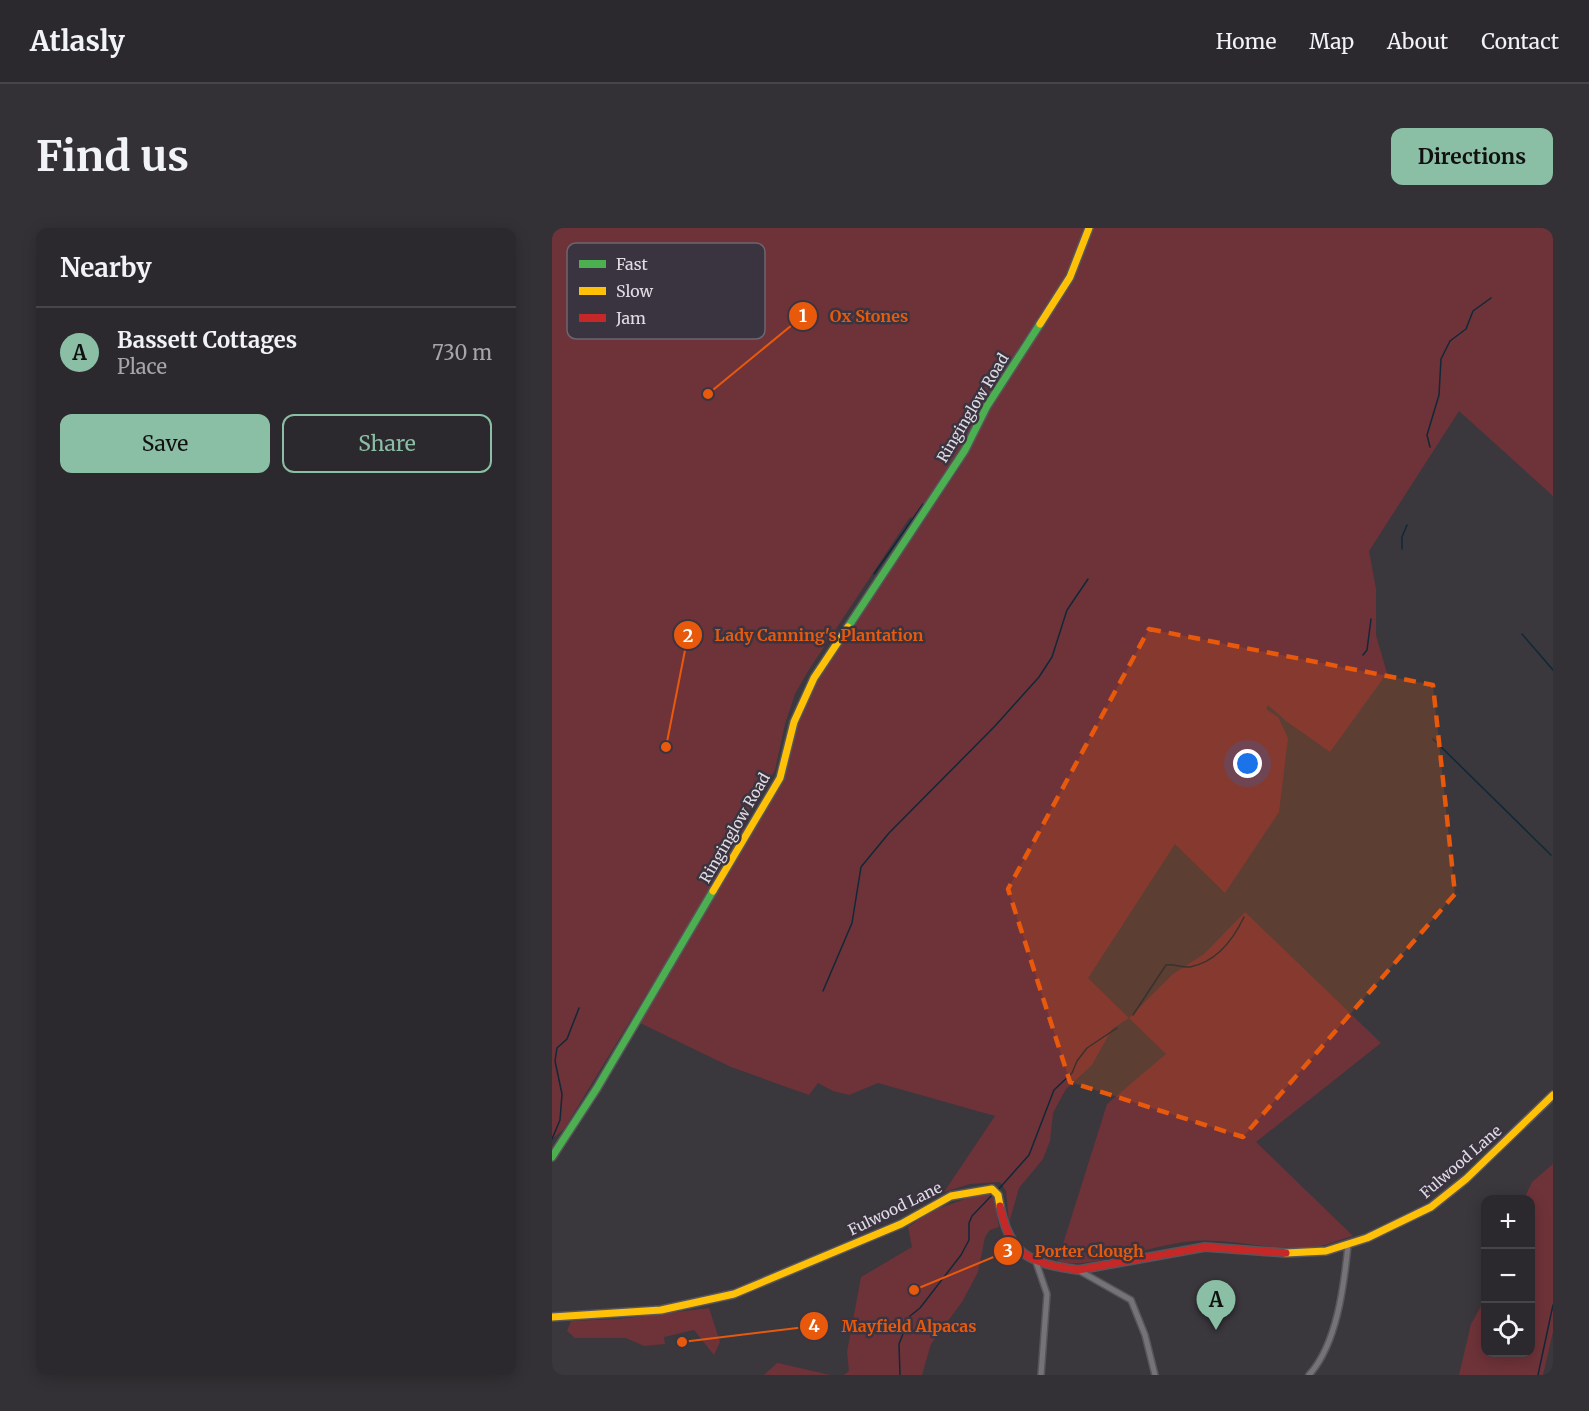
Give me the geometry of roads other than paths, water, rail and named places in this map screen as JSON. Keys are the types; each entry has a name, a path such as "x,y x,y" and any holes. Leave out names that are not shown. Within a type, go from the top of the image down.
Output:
{"street":[{"name":"Ringinglow Road","path":"552,1157 597,1088 780,778 794,722 814,678 965,450 987,406 1070,277 1089,228"},
{"name":"Fulwood Lane","path":"552,1317 661,1310 734,1294 901,1224 951,1196 985,1189 992,1189 998,1195 1008,1237 1021,1252 1036,1262 1078,1270 1188,1249 1230,1247 1296,1254 1348,1245 1431,1207 1523,1126 1553,1095"},
{"path":"1309,1375 1323,1356 1332,1337 1344,1286 1348,1245"},
{"path":"1036,1262 1047,1294 1041,1375"},
{"path":"1078,1270 1131,1300 1145,1335 1155,1375"}],"waterway":[{"path":"1430,447 1427,435 1439,395 1441,359 1450,341 1466,329 1473,311 1491,298"},
{"path":"874,574 923,504"},
{"path":"1402,549 1402,537 1407,525"},
{"path":"823,991 852,923 861,867 889,833 995,726 1039,677 1052,657 1067,610 1088,579"},
{"path":"1363,655 1367,650 1371,619"},
{"path":"1522,634 1553,670"},
{"path":"1433,739 1551,855"},
{"path":"1133,1015 1166,965 1190,967 1208,960 1229,942 1244,917"},
{"path":"552,1139 560,1120 562,1094 555,1061 557,1048 567,1039 579,1008"},
{"path":"997,1191 1029,1155 1054,1090 1072,1073 1077,1061 1087,1048 1117,1028"},
{"path":"900,1375 899,1344 910,1316 920,1308 961,1255 969,1240 969,1223 972,1216 993,1194"},
{"path":"1538,1375 1553,1305"}],"place":[{"name":"Ox Stones","path":"708,394"},
{"name":"Lady Canning's Plantation","path":"666,747"},
{"name":"Porter Clough","path":"914,1290"},
{"name":"Bassett Cottages","path":"1216,1330"},
{"name":"Mayfield Alpacas","path":"682,1342"}]}
